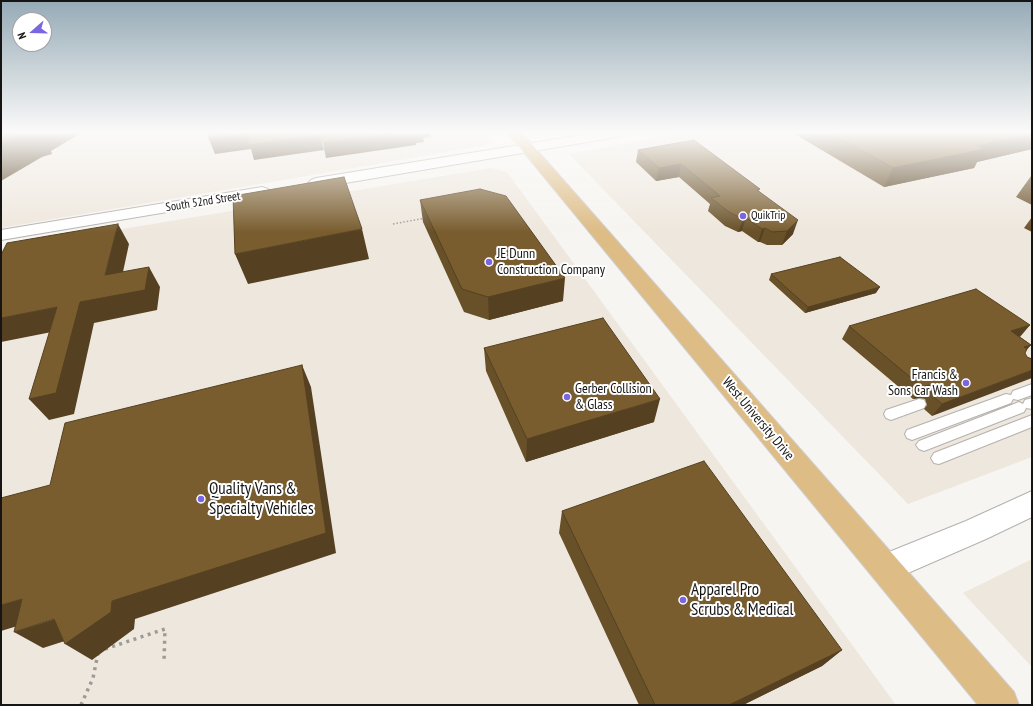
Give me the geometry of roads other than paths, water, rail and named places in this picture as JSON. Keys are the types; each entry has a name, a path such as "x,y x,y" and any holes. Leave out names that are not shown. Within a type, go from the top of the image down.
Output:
{"main road":[{"path":"302,185 395,166"},
{"name":"West University Drive","path":"543,166 1001,705"},
{"name":"South 52nd Street","path":"1,235 278,189"},
{"path":"885,568 976,530 1032,503"}],"lane":[{"path":"924,445 1021,402 1032,389"},
{"path":"912,434 1021,402"},
{"path":"891,414 919,404"},
{"path":"939,458 1032,421"}],"place":[{"name":"QuikTrip","path":"743,216"},
{"name":"JE Dunn Construction Company","path":"489,262"},
{"name":"Francis & Sons Car Wash","path":"966,383"},
{"name":"Gerber Collision & Glass","path":"567,397"},
{"name":"Quality Vans & Specialty Vehicles","path":"201,499"},
{"name":"Apparel Pro Scrubs & Medical","path":"683,600"}]}
